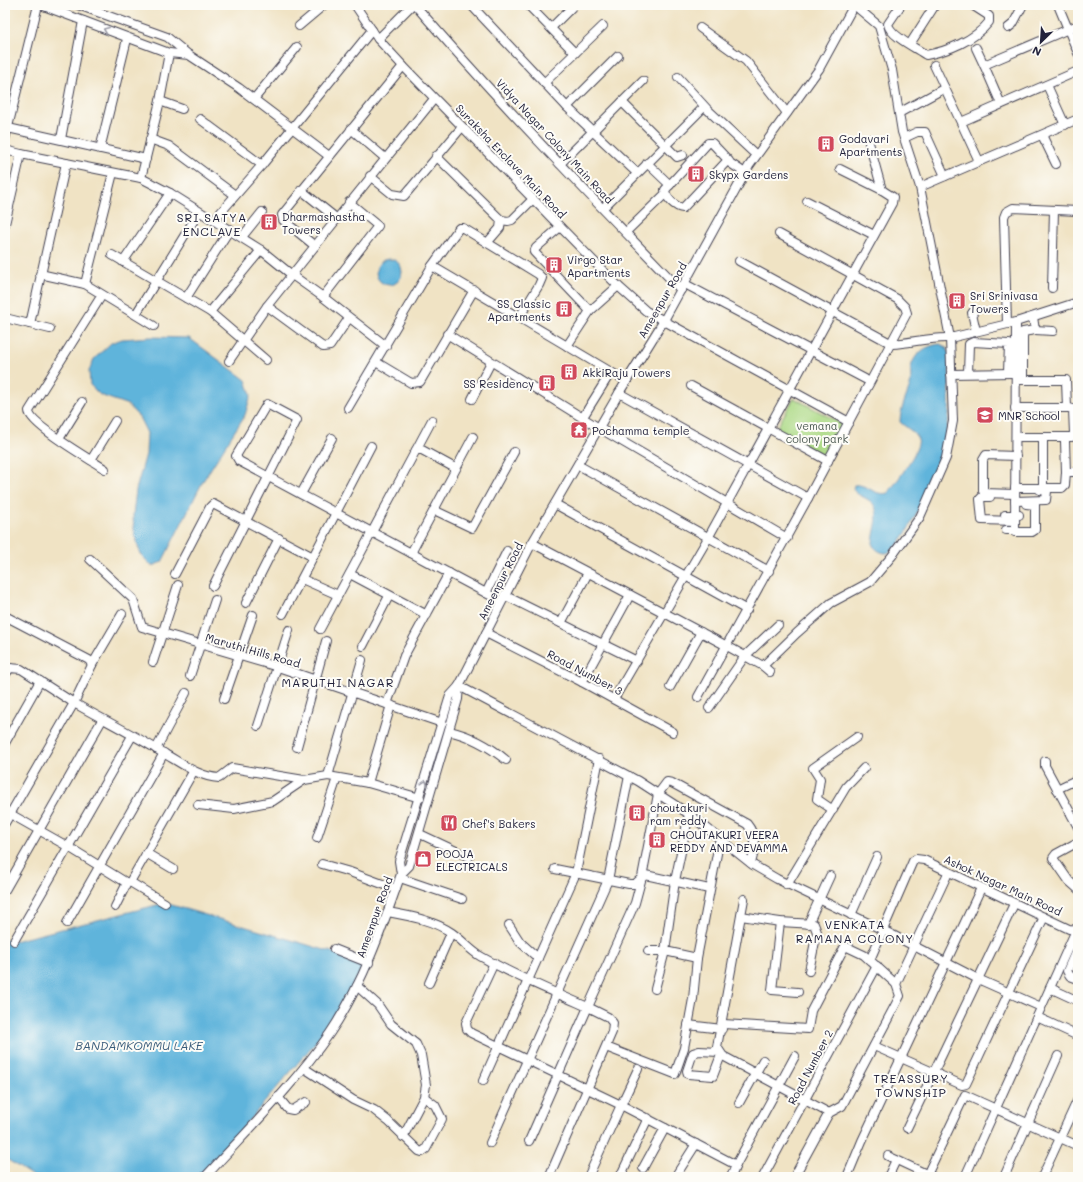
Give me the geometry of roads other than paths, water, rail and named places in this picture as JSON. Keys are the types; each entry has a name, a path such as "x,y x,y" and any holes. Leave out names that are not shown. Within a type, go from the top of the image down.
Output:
{"street":[{"path":"5,139 38,5"},
{"path":"41,5 169,53 188,55"},
{"path":"78,5 167,37 188,55 254,99 329,156"},
{"path":"299,26 324,5"},
{"name":"Suraksha Enclave Main Road","path":"356,5 378,39 434,99 618,286 646,311 663,322 849,422"},
{"path":"378,39 414,5"},
{"name":"Vidya Nagar Colony Main Road","path":"414,5 560,164 626,232 683,287 812,351 865,380"},
{"path":"471,5 567,107 637,173"},
{"path":"528,5 575,53"},
{"path":"763,666 796,633 831,603 870,582 892,556 920,517 946,458 953,421 950,338 920,187 904,138 892,70 879,26 854,5"},
{"name":"Ameenpur Road","path":"205,1177 304,1068 330,1032 357,986 369,963 401,876 409,866 421,831 458,700 459,686 502,598 532,543 619,393 683,287 745,172 819,69 854,5"},
{"path":"901,5 888,24 889,28 900,38 926,55 937,53 969,39 984,28 990,19 987,14 972,5"},
{"path":"910,44 935,5"},
{"path":"1008,28 1013,24 1023,5"},
{"path":"1058,5 1078,54"},
{"path":"551,28 572,7"},
{"path":"61,139 83,21"},
{"path":"984,65 1078,25"},
{"path":"544,83 603,26"},
{"path":"700,28 746,61 787,113"},
{"path":"881,32 889,28"},
{"path":"214,220 372,30"},
{"path":"100,149 127,38"},
{"path":"254,99 297,47"},
{"path":"976,48 1001,104"},
{"path":"141,178 160,101 169,53"},
{"path":"567,107 618,56"},
{"path":"934,65 979,161"},
{"path":"314,246 283,220 282,215 285,209 403,66"},
{"path":"962,122 1078,71"},
{"path":"678,77 704,107 756,155"},
{"path":"560,164 642,81"},
{"path":"1047,84 1065,125"},
{"path":"899,114 945,88"},
{"path":"229,361 267,306 336,218 434,99"},
{"path":"160,101 182,109"},
{"path":"622,102 677,157 683,155"},
{"path":"603,208 704,107"},
{"path":"200,119 262,164"},
{"path":"920,187 1078,119"},
{"path":"370,176 392,194 404,196 436,156 462,127"},
{"path":"8,128 146,159"},
{"path":"351,130 385,158"},
{"path":"904,138 917,132 925,132 945,176"},
{"path":"1042,135 1056,164"},
{"path":"150,139 169,146 235,195"},
{"path":"868,139 882,190"},
{"path":"729,161 723,164 683,208 678,207 666,195 665,190 708,143 712,143 729,161 745,172"},
{"path":"5,150 141,178 170,193 199,212 230,229 261,250 386,346"},
{"path":"5,224 21,154"},
{"path":"436,156 501,220 512,220 533,199"},
{"path":"30,324 66,163"},
{"path":"647,163 670,185"},
{"path":"614,699 708,538 768,428 833,314 852,275 892,203 893,197 840,169"},
{"path":"85,284 113,173"},
{"path":"301,190 336,218"},
{"path":"123,262 170,193"},
{"path":"626,232 663,196"},
{"path":"807,201 874,235"},
{"path":"323,297 378,226 349,202"},
{"path":"1007,324 1004,217 1006,212 1013,208 1078,211"},
{"path":"1052,288 1054,210"},
{"path":"136,314 199,212"},
{"path":"242,237 262,212"},
{"path":"487,243 500,228 501,220"},
{"path":"560,227 536,248 534,252 590,311"},
{"path":"348,408 432,266 459,228 463,228 538,274 542,278 519,318"},
{"path":"186,298 230,229"},
{"path":"698,697 769,571 907,314 905,307 897,299 779,234"},
{"path":"210,312 261,250"},
{"path":"112,255 210,312 266,360"},
{"path":"739,261 833,314 892,344 950,338 1016,322 1078,302"},
{"path":"432,266 627,381"},
{"path":"40,274 85,284 154,326"},
{"path":"567,346 590,311 618,286"},
{"path":"376,362 411,383 420,382 474,290"},
{"path":"102,295 29,410 31,418 59,440 105,469"},
{"path":"267,306 323,347 330,346 349,318"},
{"path":"974,311 972,312 976,332"},
{"path":"1033,317 1035,330"},
{"path":"5,318 50,329"},
{"path":"1016,322 1015,376 1016,437 1018,446 1016,531"},
{"path":"1015,376 1023,332 1035,330 1053,331"},
{"path":"447,334 599,428 787,538"},
{"path":"968,373 969,344 973,342 1009,344 1015,376"},
{"path":"472,399 491,362"},
{"path":"583,417 611,372"},
{"path":"951,374 968,373 1066,380 1067,408"},
{"path":"691,386 828,461"},
{"path":"619,393 808,498"},
{"path":"59,440 82,402"},
{"path":"213,586 247,521 269,477 297,420 267,404 236,456 239,461 269,477 301,494 336,513 449,573 486,593 502,598 561,623 637,661"},
{"path":"1016,408 1067,408 1074,411 1074,436 1016,437"},
{"path":"320,629 432,420"},
{"path":"91,460 115,421"},
{"path":"411,553 455,468 473,437"},
{"path":"301,494 332,438"},
{"path":"1043,441 1043,488"},
{"path":"1016,518 982,520 980,501 982,497 1017,496 1043,488 1062,488 1065,485 1066,441"},
{"path":"1018,467 1016,456 1018,446 1022,442 1078,441"},
{"path":"284,614 372,446"},
{"path":"416,450 422,450 455,468"},
{"path":"434,510 472,528 514,452"},
{"path":"1006,530 1034,531 1036,506 1017,496 984,493 983,460 986,455 1016,456"},
{"path":"578,465 769,571"},
{"path":"1066,472 1078,472"},
{"path":"175,574 211,505 215,504 313,557"},
{"path":"555,504 747,610"},
{"path":"1005,515 1016,518"},
{"path":"246,603 279,538"},
{"path":"532,543 727,646 763,666 770,672"},
{"path":"486,593 507,551"},
{"name":"Maruthi Hills Road","path":"90,558 133,598 142,627 238,657 278,667 442,723"},
{"path":"368,783 404,656 449,573"},
{"path":"561,623 588,573"},
{"path":"350,574 427,615"},
{"path":"302,579 338,595"},
{"path":"153,662 178,585"},
{"path":"582,682 630,595"},
{"path":"363,646 389,596"},
{"path":"190,676 215,600"},
{"path":"5,823 8,812 74,703 92,665 122,614"},
{"path":"224,698 253,615"},
{"path":"5,616 89,660 92,665"},
{"path":"709,708 745,656 778,625"},
{"path":"258,726 289,630"},
{"path":"670,687 701,632"},
{"name":"Road Number 3","path":"486,633 582,682 673,732"},
{"path":"297,747 326,641"},
{"path":"328,776 362,660"},
{"path":"5,676 10,668 18,668 102,720 156,748 193,772 208,777 218,778 232,768 304,780 328,776 368,783 420,798"},
{"path":"5,743 40,681"},
{"path":"462,899 401,876 399,861 412,824 450,696 459,686 629,776 689,814 751,863 787,885 883,930 978,979 1041,1007"},
{"path":"156,748 186,693"},
{"path":"5,890 102,720"},
{"path":"449,731 465,734 482,743 506,760"},
{"path":"14,941 67,846 132,736"},
{"path":"833,810 817,799 820,779 813,768 857,737"},
{"path":"67,924 98,866 164,753"},
{"path":"483,1081 576,872 599,760"},
{"path":"1045,761 1044,766 1078,828"},
{"path":"787,885 848,783 864,768"},
{"path":"116,907 193,772"},
{"path":"490,1143 608,880 629,776"},
{"path":"317,838 337,778"},
{"path":"1057,790 1078,779"},
{"path":"198,805 234,809 273,801 304,780"},
{"path":"530,1141 635,903 642,877 658,794 665,783 672,783 747,824 751,829 754,840 754,852 751,863"},
{"path":"8,812 67,846 98,866 165,903"},
{"path":"655,989 665,951 674,881 689,814"},
{"path":"412,824 421,831 469,857"},
{"path":"606,1047 675,1074 684,1048 693,999 697,958 709,889 720,838"},
{"path":"1078,842 1056,854 1053,858 1069,881 1078,889"},
{"path":"146,853 173,869"},
{"path":"851,915 877,857"},
{"name":"Ashok Nagar Main Road","path":"883,930 914,861 919,859 1014,904 1077,930"},
{"path":"322,864 350,872 396,889"},
{"path":"555,869 635,884 642,877 650,876 709,889"},
{"path":"896,984 915,947 948,873"},
{"path":"808,924 830,876"},
{"path":"847,1177 862,1140 981,888"},
{"path":"744,899 718,1047 720,1053 829,1113"},
{"path":"907,1128 1014,904"},
{"path":"388,912 412,916 434,924 451,933 479,955 527,981 608,1017 613,1023 612,1032 606,1047 549,1177"},
{"path":"741,916 780,922 814,924 818,932 809,971"},
{"path":"874,1046 962,1085 966,1084 1044,917"},
{"path":"780,922 772,990 798,992"},
{"path":"509,925 520,942 538,958"},
{"path":"870,960 883,930"},
{"path":"965,1177 1077,930"},
{"path":"429,983 451,933"},
{"path":"688,1025 808,1029 811,1011 844,947 847,946 870,960 896,984 900,996 874,1046 842,1106 829,1113 794,1177"},
{"path":"1078,946 1067,972 1070,976 1078,979"},
{"path":"334,949 369,963"},
{"path":"648,951 665,951 697,958"},
{"path":"494,963 466,1023 467,1029 471,1033 621,1104 736,1165"},
{"name":"Road Number 2","path":"763,1177 877,966"},
{"path":"357,986 378,1005 391,1024 416,1044 421,1055 425,1070 426,1085 424,1097 403,1137"},
{"path":"1050,988 1078,1001"},
{"path":"1037,1017 1078,1036"},
{"path":"732,1177 736,1165 795,1056"},
{"path":"1004,1177 1058,1056"},
{"path":"739,1103 763,1060"},
{"path":"304,1068 353,1100 374,1110 388,1121 418,1151 422,1152 426,1149 442,1122 439,1111 435,1105 424,1097"},
{"path":"588,1177 638,1069"},
{"path":"888,1177 892,1158 929,1176 963,1096 1078,1146"},
{"path":"278,1097 288,1109 293,1110 306,1102"},
{"path":"1042,1177 1078,1099"},
{"path":"620,1177 648,1118"},
{"path":"643,1168 665,1128"},
{"path":"675,1177 696,1144"}],"water":[{"path":"389,259 398,263 402,272 398,281 389,285 380,281 376,272 380,263"},
{"path":"151,337 189,338 246,380 251,395 245,415 203,481 162,562 152,566 141,555 134,534 133,515 136,490 146,454 147,433 139,417 128,405 100,395 90,385 89,371 94,359 111,343 122,339"},
{"path":"940,344 946,347 949,355 949,415 944,442 935,470 920,506 902,538 894,549 886,553 878,551 873,546 877,516 876,510 870,501 854,491 854,485 863,486 883,494 888,493 912,458 918,444 918,439 915,434 900,422 900,418 911,384 912,363 921,351 930,346"},
{"name":"BANDAMKOMMU LAKE","path":"165,903 369,963 343,1010 201,1177 34,1177 5,1158 5,939 14,941"}],"place":[{"name":"Godavari Apartments","path":"826,144"},
{"name":"Skypx Gardens","path":"696,174"},
{"name":"Dharmashastha Towers","path":"269,222"},
{"name":"Virgo Star Apartments","path":"554,265"},
{"name":"Sri Srinivasa Towers","path":"957,301"},
{"name":"SS Classic Apartments","path":"564,309"},
{"name":"AkkiRaju Towers","path":"569,372"},
{"name":"SS Residency","path":"547,383"},
{"name":"MNR School","path":"985,415"},
{"name":"Pochamma temple","path":"579,430"},
{"name":"choutakuri ram reddy","path":"637,813"},
{"name":"Chef's Bakers","path":"449,823"},
{"name":"CHOUTAKURI VEERA REDDY AND DEVAMMA","path":"657,840"},
{"name":"POOJA ELECTRICALS","path":"423,859"}],"district":[{"name":"SRI SATYA ENCLAVE","path":"212,224"},
{"name":"MARUTHI NAGAR","path":"338,682"},
{"name":"VENKATA RAMANA COLONY","path":"855,931"},
{"name":"TREASSURY TOWNSHIP","path":"911,1085"}],"park label":[{"name":"vemana colony park","path":"817,431"}]}
